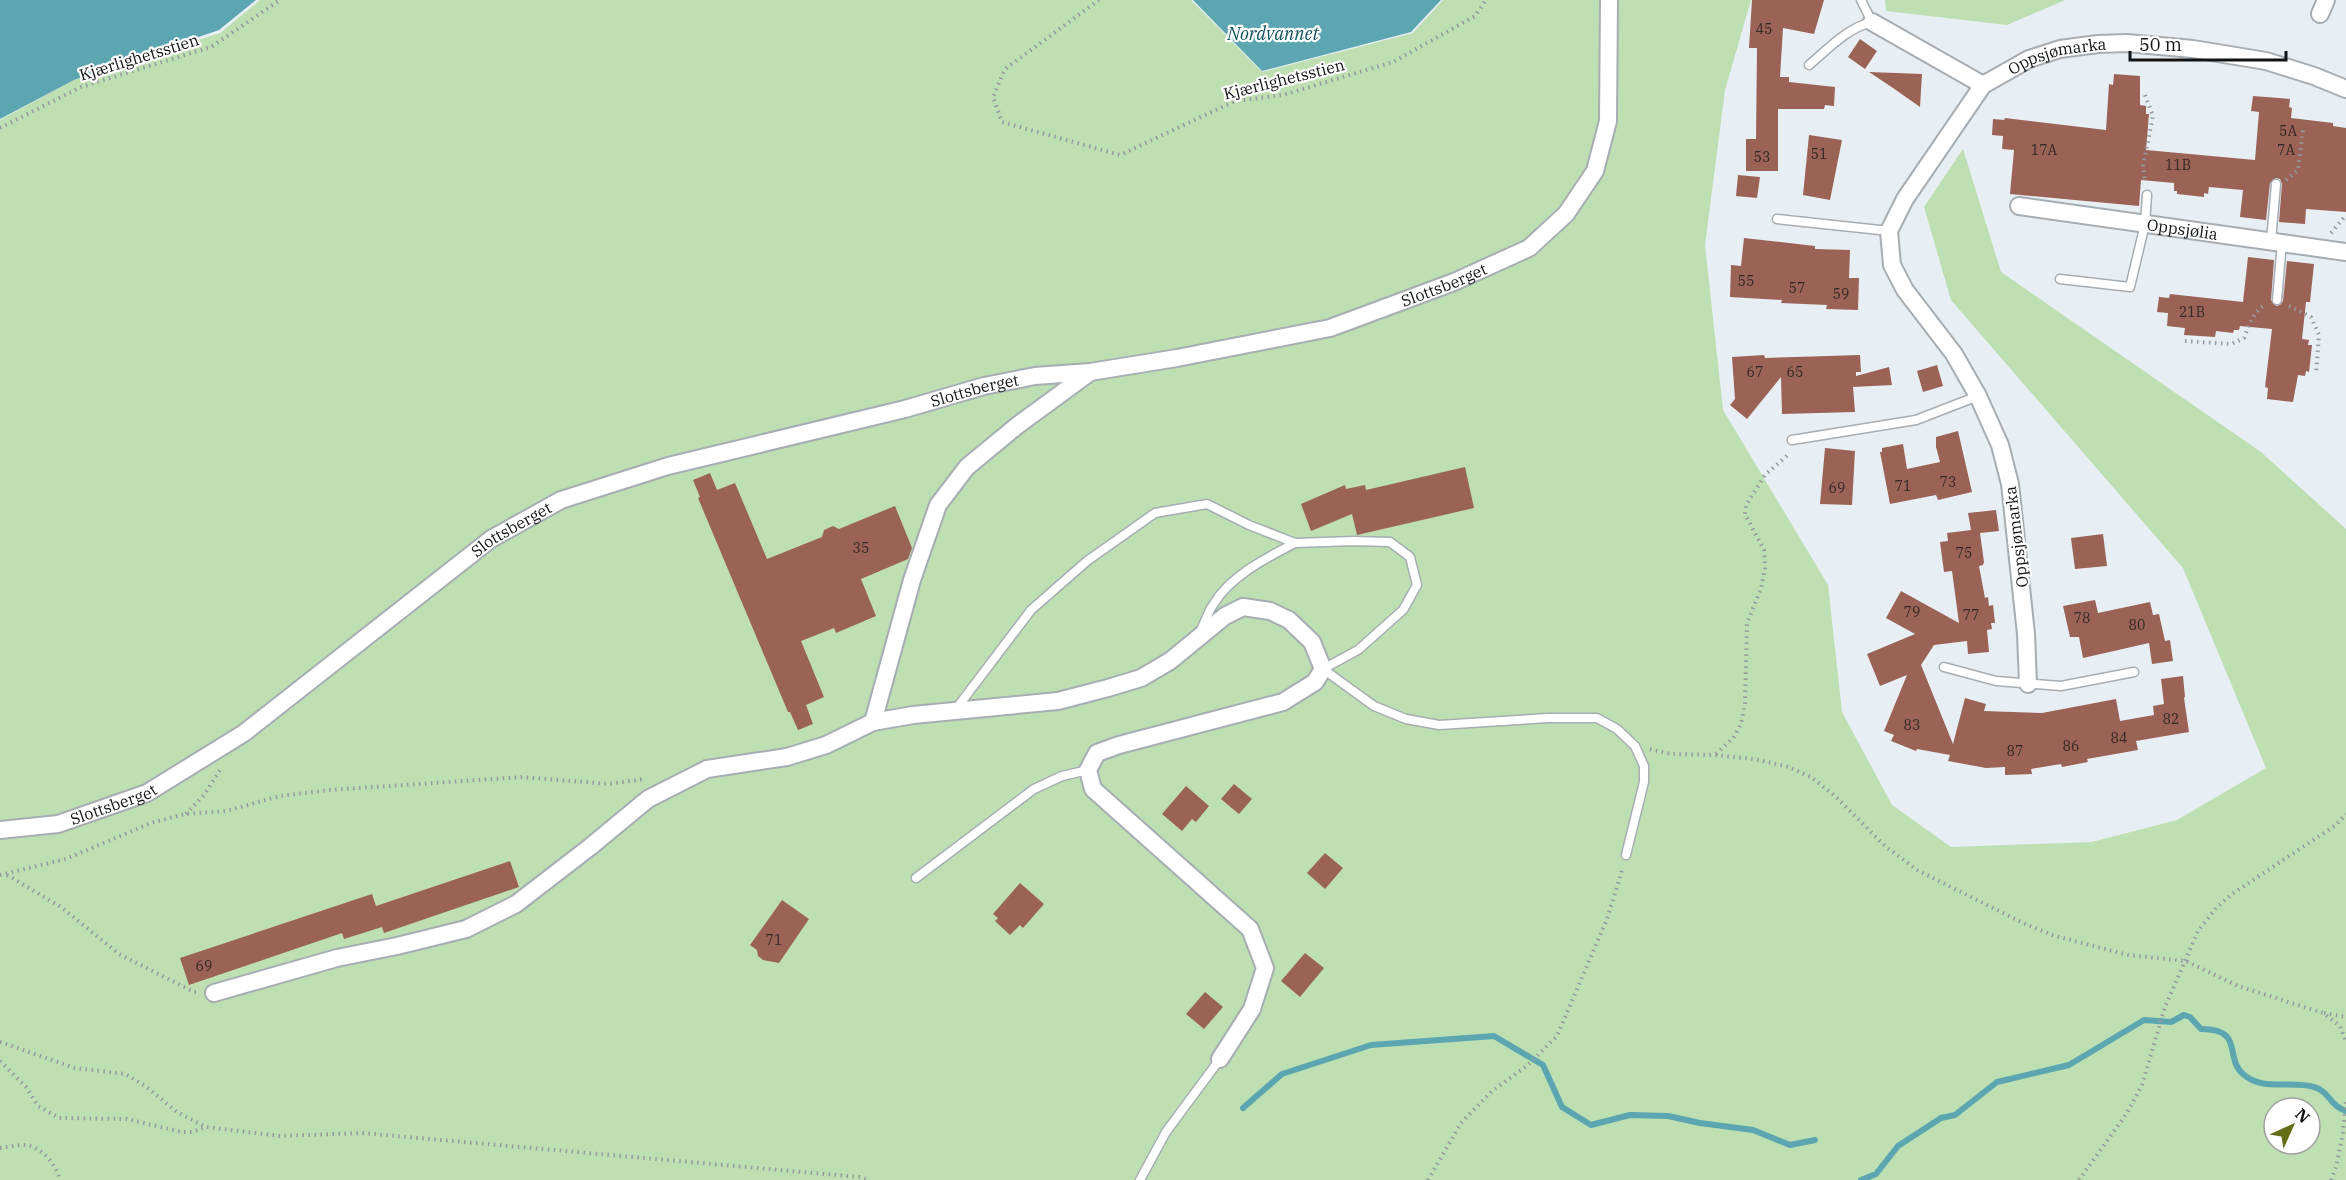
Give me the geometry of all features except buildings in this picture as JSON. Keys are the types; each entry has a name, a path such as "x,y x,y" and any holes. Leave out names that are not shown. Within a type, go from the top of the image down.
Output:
{"street":[{"name":"Slottsberget","path":"0,830 58,824 147,793 244,733 491,539 561,500 668,466 905,409 984,386 1035,376 1089,372 1177,358 1330,328 1454,282 1529,248 1566,214 1595,171 1608,121 1609,0"},
{"path":"1872,21 1983,85"},
{"name":"Oppsjømarka","path":"2028,684 2026,634 2010,484 2001,445 1978,396 1954,354 1905,290 1892,265 1889,231 1905,199 1983,85 2029,59 2060,49 2127,43 2193,49 2266,61 2346,89"},
{"name":"Oppsjølia","path":"2019,206 2346,252"},
{"name":"Slottsberget","path":"873,722 912,580 938,505 967,466 1018,424 1089,372"},
{"path":"214,993 337,958 397,946 466,928 516,903 590,847 648,799 707,769 787,757 826,745 873,722 913,715 1058,701 1108,688 1141,678 1170,661 1225,616 1243,607 1270,611 1289,620 1312,642 1323,669 1315,682 1283,702 1119,745 1097,753 1088,771 1092,789 1250,929 1264,968 1252,1009 1220,1059"}],"lane":[{"path":"1809,65 1843,36 1872,21 1861,0"},
{"path":"2276,184 2277,300"},
{"path":"2061,279 2130,287 2145,224 2147,195"},
{"path":"1777,219 1889,231"},
{"path":"1792,440 1916,420 1978,396"},
{"path":"955,711 1031,610 1087,561 1155,513 1207,504 1249,525 1294,543 1390,542 1410,557 1417,585 1403,610 1358,650 1323,669 1374,706 1406,719 1439,725 1548,718 1597,718 1617,729 1635,746 1644,766 1644,782 1626,855"},
{"path":"1198,638 1213,603 1234,582 1260,561 1294,543"},
{"path":"1944,667 1996,681 2061,686 2134,672"},
{"path":"916,878 1034,789 1062,776 1088,771"},
{"path":"1140,1180 1166,1132 1220,1059"}],"path":[{"name":"Kjærlighetsstien","path":"0,128 81,87 211,47 280,0"},
{"name":"Kjærlighetsstien","path":"1099,0 1005,69 993,97 1002,122 1120,155 1235,101 1283,95 1393,62 1475,16 1486,0"},
{"path":"2145,95 2153,116 2143,165 2147,195"},
{"path":"2276,184 2291,177 2298,170 2302,130"},
{"path":"2185,342 2231,344 2244,338 2259,309 2277,300 2311,317 2319,335 2316,374"},
{"path":"1715,755 1733,738 1741,724 1745,703 1747,623 1761,589 1766,568 1764,550 1745,514 1746,505 1765,475 1807,438"},
{"path":"1635,746 1671,754 1754,759 1789,767 1811,777 1835,796 1885,846 1917,870 2023,923 2052,935 2128,955 2186,961 2238,986 2323,1013 2346,1017"},
{"path":"185,814 204,795 221,768"},
{"path":"0,875 66,859 151,824 185,814 226,811 280,796 329,790 524,777 608,784 652,778"},
{"path":"2079,1180 2127,1113 2142,1085 2165,1007 2198,931 2217,907 2336,825 2346,814"},
{"path":"1428,1180 1461,1123 1492,1091 1528,1065 1557,1036 1607,919 1626,855"},
{"path":"6,874 61,907 119,954 194,992 214,993"},
{"path":"2323,1013 2340,1026 2346,1041"},
{"path":"0,1042 75,1068 125,1074 144,1085 177,1112 206,1127 280,1136 362,1133 859,1177 869,1180"},
{"path":"0,1061 26,1087 38,1106 59,1118 128,1119 182,1132 192,1132 206,1127"},
{"path":"2331,1180 2343,1133 2346,1100"},
{"path":"0,1148 26,1145 40,1151 56,1167 60,1180"}],"green space":[{"path":"260,0 1191,0 1262,72 1413,33 1443,0 1751,0 1725,90 1705,245 1723,410 1828,585 1842,712 1892,805 1951,847 2092,842 2177,820 2266,768 2183,568 1951,300 1924,207 1963,149 2001,272 2261,452 2346,529 2346,1180 0,1180 0,120 74,80 220,33"},
{"path":"1885,0 2065,0 2007,25 1886,11"}],"water":[{"path":"0,0 256,0 219,30 74,80 0,119"},
{"name":"Nordvannet","path":"1193,0 1441,0 1411,32 1262,71"}],"waterway":[{"path":"1861,1180 1876,1174 1898,1146 1941,1118 1955,1115 1997,1082 2069,1065 2144,1020 2171,1022 2184,1015 2190,1017 2201,1029 2215,1030 2229,1039 2238,1067 2251,1079 2259,1083 2314,1087 2323,1092 2336,1106 2346,1111"},
{"path":"1243,1108 1282,1074 1371,1045 1494,1036 1543,1065 1562,1107 1591,1125 1630,1115 1668,1116 1753,1130 1790,1145 1815,1140"}]}
